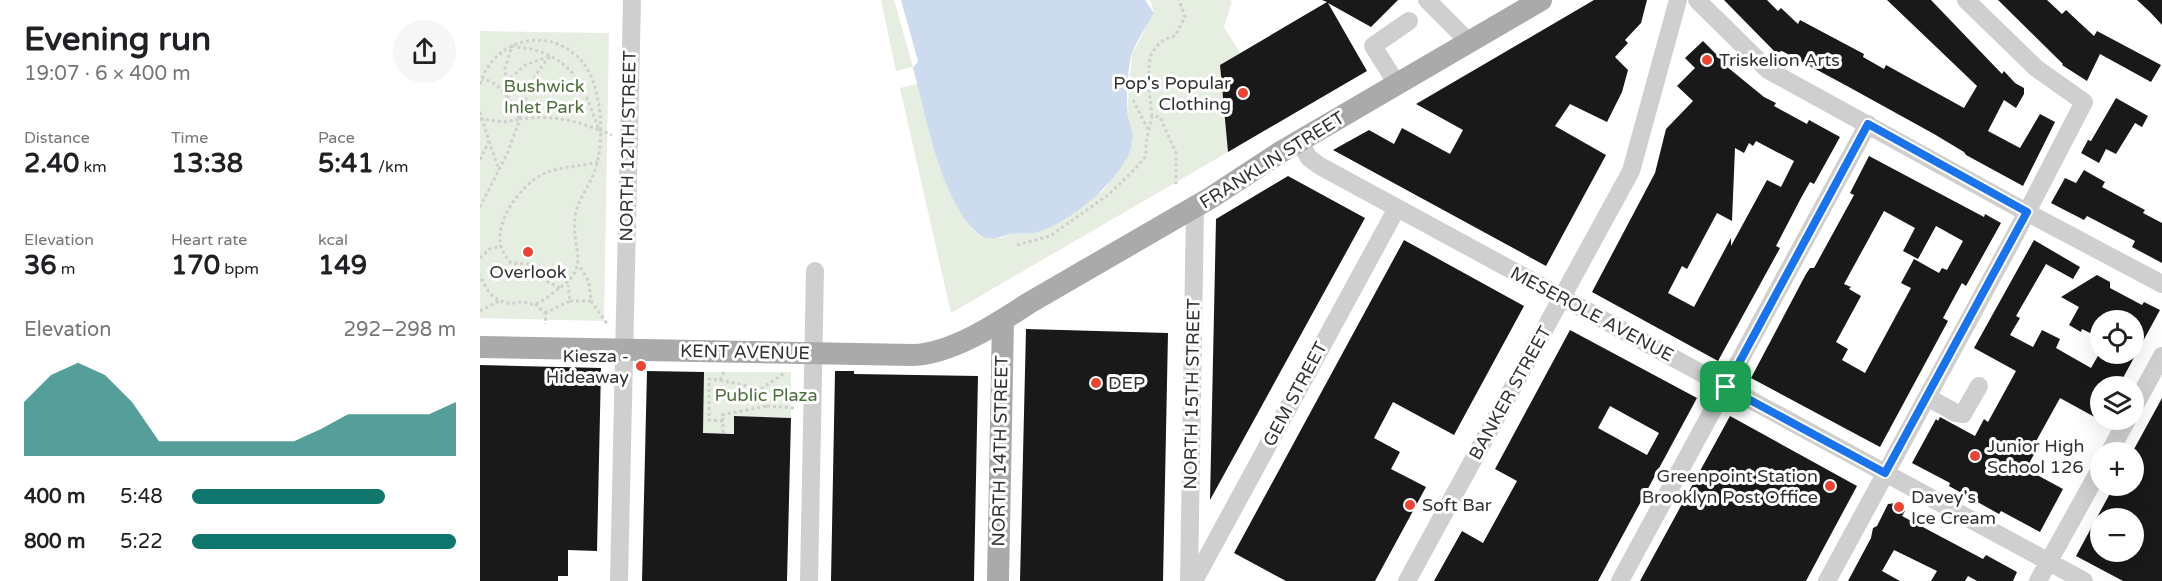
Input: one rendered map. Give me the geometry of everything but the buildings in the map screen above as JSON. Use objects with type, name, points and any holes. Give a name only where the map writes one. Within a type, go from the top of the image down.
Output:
[{"type":"main road","name":"FRANKLIN STREET","points":[[1003,320],[1195,207],[1299,141],[1541,0]]},
{"type":"main road","name":"KENT AVENUE","points":[[480,347],[929,353],[946,348],[1003,320]]},
{"type":"main road","name":"NORTH 14TH STREET","points":[[998,581],[1003,320]]},
{"type":"street","name":"NORTH 12TH STREET","points":[[624,349],[632,0]]},
{"type":"street","points":[[1427,0],[1469,42]]},
{"type":"street","name":"BANKER STREET","points":[[1407,581],[1631,171],[1678,0]]},
{"type":"street","points":[[1697,0],[1768,69],[2162,284]]},
{"type":"street","points":[[1827,581],[2084,102],[2036,69],[1966,0]]},
{"type":"street","points":[[1397,84],[1373,46],[1409,21]]},
{"type":"street","points":[[1620,581],[1868,124]]},
{"type":"street","name":"MESEROLE AVENUE","points":[[1299,141],[1309,158],[1320,166],[2084,581]]},
{"type":"street","name":"NORTH 15TH STREET","points":[[1189,581],[1195,207]]},
{"type":"street","name":"GEM STREET","points":[[1194,581],[1397,208]]},
{"type":"street","points":[[809,581],[815,271]]},
{"type":"street","points":[[619,581],[624,349]]},
{"type":"street","points":[[2144,388],[2162,356]]},
{"type":"street","points":[[1927,396],[1956,413],[1963,414],[1979,386]]},
{"type":"street","points":[[2038,581],[2090,486]]},
{"type":"path","points":[[1017,245],[1050,236],[1108,195],[1146,156],[1152,116],[1149,86],[1151,54],[1165,38],[1174,36],[1185,17],[1179,0]]},
{"type":"path","points":[[480,84],[485,70],[495,56],[512,46],[527,41],[545,41],[566,48],[589,70],[600,109],[597,162],[596,169],[580,199],[575,235],[579,265],[589,282],[591,301],[608,325]]},
{"type":"path","points":[[512,46],[532,49],[550,56],[572,72],[582,86],[599,130]]},
{"type":"path","points":[[508,98],[505,68],[512,46]]},
{"type":"path","points":[[506,82],[525,66],[550,56]]},
{"type":"path","points":[[480,207],[499,171],[520,119],[529,85],[550,56]]},
{"type":"path","points":[[482,79],[493,83],[508,98],[520,119]]},
{"type":"path","points":[[529,85],[537,92],[548,93],[562,93],[582,86]]},
{"type":"path","points":[[1133,100],[1149,130]]},
{"type":"path","points":[[480,112],[499,171]]},
{"type":"path","points":[[481,119],[504,123],[541,116],[569,119],[613,135]]},
{"type":"path","points":[[1152,116],[1160,117],[1176,153],[1176,187]]},
{"type":"path","points":[[480,160],[489,141]]},
{"type":"path","points":[[560,288],[543,279],[535,264],[511,263],[501,246],[504,221],[511,204],[526,186],[541,175],[597,162]]},
{"type":"path","points":[[480,258],[490,249],[501,246]]},
{"type":"path","points":[[570,301],[568,285],[579,265]]},
{"type":"path","points":[[480,275],[486,289],[501,300],[508,303],[535,304],[545,312],[546,324]]},
{"type":"path","points":[[535,304],[568,285]]},
{"type":"path","points":[[480,311],[501,300]]},
{"type":"path","points":[[545,312],[570,301],[591,301]]},
{"type":"path","points":[[720,380],[725,368]]},
{"type":"path","points":[[723,422],[709,420],[709,379],[761,389],[789,370]]},
{"type":"path","points":[[761,389],[767,406]]},
{"type":"path","points":[[723,433],[722,415],[767,406],[795,408]]},
{"type":"green space","points":[[881,0],[894,0],[913,67],[896,71]]},
{"type":"green space","points":[[1150,0],[1230,0],[1232,2],[1224,27],[1240,53],[1220,65],[1228,152],[951,313],[900,88],[917,84],[946,184],[966,220],[979,236],[1001,238],[1012,234],[1034,233],[1104,190],[1133,143],[1127,110],[1132,54],[1154,13]]},
{"type":"green space","name":"Bushwick Inlet Park","points":[[480,31],[609,33],[604,321],[480,318]]},
{"type":"green space","name":"Public Plaza","points":[[704,372],[791,372],[791,418],[735,416],[734,433],[703,433]]},
{"type":"water","points":[[901,0],[1145,0],[1154,13],[1134,48],[1130,64],[1127,108],[1132,144],[1127,157],[1107,185],[1078,211],[1047,229],[1034,233],[993,238],[985,238],[977,233],[964,218],[953,199],[936,156],[913,68],[918,61]]},
{"type":"place","name":"Triskelion Arts","points":[[1707,60]]},
{"type":"place","name":"Pop's Popular Clothing","points":[[1243,93]]},
{"type":"place","name":"Overlook","points":[[528,252]]},
{"type":"place","name":"Kiesza - Hideaway","points":[[641,366]]},
{"type":"place","name":"DEP","points":[[1096,383]]},
{"type":"place","name":"Junior High School 126","points":[[1975,456]]},
{"type":"place","name":"Greenpoint Station Brooklyn Post Office","points":[[1830,486]]},
{"type":"place","name":"Soft Bar","points":[[1410,505]]},
{"type":"place","name":"Davey's Ice Cream","points":[[1899,507]]},
{"type":"route","points":[[1868,124],[2027,212],[1885,473],[1726,387],[1868,124]]}]
